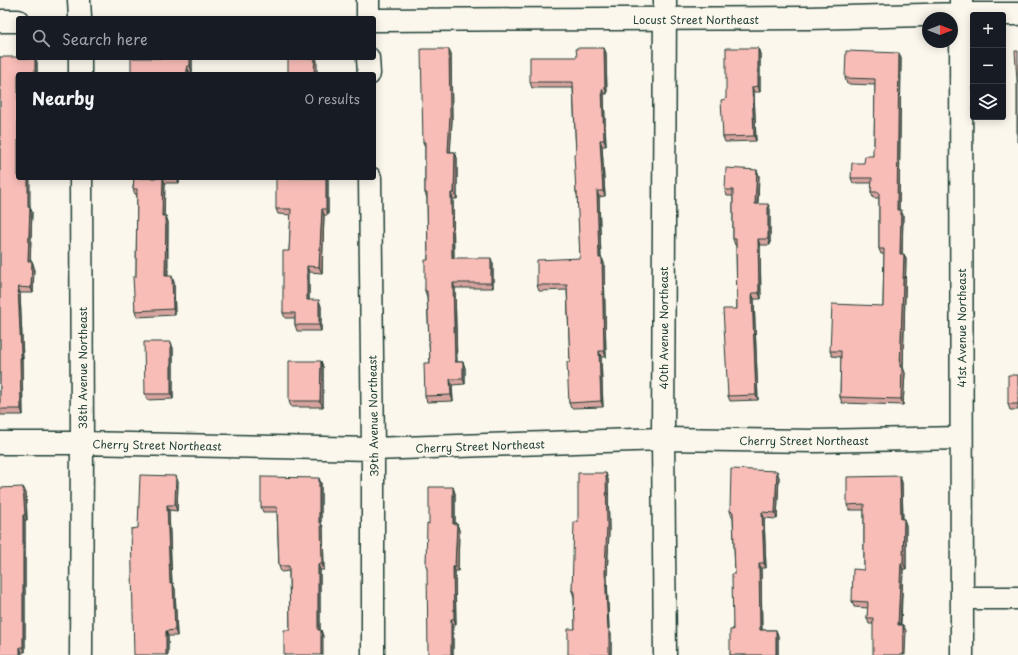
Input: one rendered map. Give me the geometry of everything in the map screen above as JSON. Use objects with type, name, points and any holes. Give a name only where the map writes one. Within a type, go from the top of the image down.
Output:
[{"type":"street","points":[[80,0],[80,16]]},
{"type":"street","points":[[368,0],[368,16]]},
{"type":"street","name":"Locust Street Northeast","points":[[376,20],[665,9],[809,18],[961,7],[1018,14]]},
{"type":"street","name":"41st Avenue Northeast","points":[[961,7],[962,655]]},
{"type":"street","name":"40th Avenue Northeast","points":[[664,655],[663,439],[665,9]]},
{"type":"street","points":[[0,21],[16,21]]},
{"type":"street","points":[[80,60],[80,72]]},
{"type":"street","points":[[368,60],[368,72]]},
{"type":"street","name":"38th Avenue Northeast","points":[[80,180],[82,443],[81,655]]},
{"type":"street","name":"39th Avenue Northeast","points":[[370,180],[374,655]]},
{"type":"street","name":"Cherry Street Northeast","points":[[0,443],[82,443],[373,449],[663,439],[816,440],[961,438]]},
{"type":"street","points":[[962,598],[1018,598]]},
{"type":"building","points":[[576,48],[604,48],[605,88],[602,89],[604,140],[600,140],[603,191],[597,191],[599,258],[602,258],[604,351],[599,351],[601,401],[569,403],[567,362],[570,362],[567,285],[537,285],[537,260],[580,258],[574,154],[576,154],[573,82],[530,82],[530,57],[577,57]]},
{"type":"building","points":[[726,48],[758,48],[758,86],[752,87],[754,136],[723,137],[721,100],[726,99]]},
{"type":"building","points":[[421,49],[449,49],[450,114],[448,152],[455,152],[454,193],[451,193],[452,258],[491,258],[491,283],[453,283],[455,362],[463,362],[463,379],[450,379],[451,395],[425,396],[424,363],[430,363],[427,291],[425,291],[425,260],[428,260],[427,193],[425,193],[425,142],[423,142]]},
{"type":"building","points":[[846,51],[899,53],[897,210],[901,210],[900,254],[904,254],[900,367],[902,367],[901,399],[840,397],[841,351],[830,351],[832,304],[883,306],[884,249],[879,249],[879,192],[871,192],[872,178],[851,178],[852,163],[864,163],[865,156],[873,156],[875,79],[845,78]]},
{"type":"building","points":[[1015,51],[1018,51],[1018,142],[1017,81]]},
{"type":"building","points":[[0,57],[16,57],[16,60],[35,60],[35,72],[16,72],[16,180],[28,180],[28,207],[30,207],[28,261],[32,261],[31,288],[18,287],[21,353],[21,409],[0,409]]},
{"type":"building","points":[[131,60],[190,60],[190,66],[187,66],[187,72],[131,72]]},
{"type":"building","points":[[288,60],[315,60],[314,72],[288,72]]},
{"type":"building","points":[[726,168],[757,170],[755,204],[768,204],[768,239],[758,239],[759,293],[752,293],[756,395],[728,396],[723,309],[737,309],[736,239],[733,239],[733,190],[725,190]]},
{"type":"building","points":[[134,180],[163,180],[162,216],[166,216],[165,276],[172,276],[173,309],[135,311],[133,277],[136,277],[137,189],[133,189]]},
{"type":"building","points":[[276,180],[326,180],[326,209],[322,209],[319,267],[307,266],[307,300],[319,300],[319,325],[295,325],[295,313],[283,313],[283,251],[289,251],[291,209],[276,209]]},
{"type":"building","points":[[144,342],[171,342],[171,394],[145,394]]},
{"type":"building","points":[[289,361],[321,361],[320,401],[289,401]]},
{"type":"building","points":[[1008,375],[1018,375],[1018,404],[1008,404]]},
{"type":"building","points":[[731,469],[777,471],[775,513],[762,512],[764,563],[759,563],[760,630],[776,630],[776,655],[730,655],[730,630],[733,630],[732,574],[735,574],[733,512],[730,511]]},
{"type":"building","points":[[578,473],[606,473],[607,525],[605,571],[609,629],[609,655],[568,655],[568,629],[575,629],[574,591],[572,591],[574,522],[578,522]]},
{"type":"building","points":[[140,475],[176,476],[175,505],[167,505],[170,583],[173,583],[175,630],[166,631],[166,655],[134,655],[131,529],[138,528]]},
{"type":"building","points":[[900,476],[901,519],[904,519],[903,563],[901,563],[898,625],[903,625],[903,655],[873,655],[873,618],[867,618],[868,602],[852,601],[853,569],[864,570],[864,504],[847,505],[847,477]]},
{"type":"building","points":[[261,477],[319,478],[319,522],[321,522],[322,564],[318,564],[318,630],[321,630],[321,655],[284,655],[284,630],[290,630],[289,566],[279,566],[277,507],[261,507]]},
{"type":"building","points":[[23,487],[25,515],[23,515],[23,647],[20,647],[20,655],[0,655],[0,488]]},
{"type":"building","points":[[429,487],[453,487],[453,524],[457,524],[455,566],[453,566],[454,619],[451,619],[451,655],[428,655],[426,565],[427,523],[429,524]]}]
